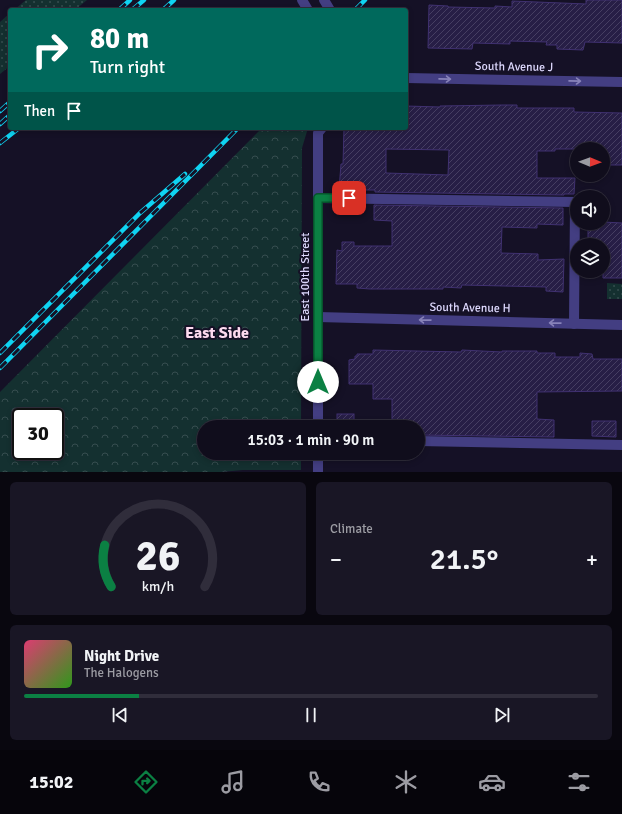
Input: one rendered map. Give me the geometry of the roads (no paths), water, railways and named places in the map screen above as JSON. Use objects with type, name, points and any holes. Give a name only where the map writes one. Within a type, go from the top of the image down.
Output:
[{"type":"street","name":"South Avenue J","points":[[408,78],[622,82]]},
{"type":"street","name":"East 100th Street","points":[[318,420],[318,133],[320,130]]},
{"type":"street","points":[[318,198],[575,202],[574,324]]},
{"type":"street","name":"South Avenue H","points":[[318,317],[622,325]]},
{"type":"street","points":[[425,440],[622,445]]},
{"type":"street","points":[[318,460],[318,472]]},
{"type":"railway","points":[[121,8],[130,0]]},
{"type":"railway","points":[[134,8],[144,0]]},
{"type":"railway","points":[[165,8],[174,0]]},
{"type":"railway","points":[[357,8],[365,0]]},
{"type":"railway","points":[[0,111],[8,104]]},
{"type":"railway","points":[[0,124],[8,117]]},
{"type":"railway","points":[[0,143],[16,130]]},
{"type":"railway","points":[[0,368],[236,130]]},
{"type":"railway","points":[[0,353],[140,213],[185,174]]},
{"type":"district","name":"East Side","points":[[217,333]]}]
